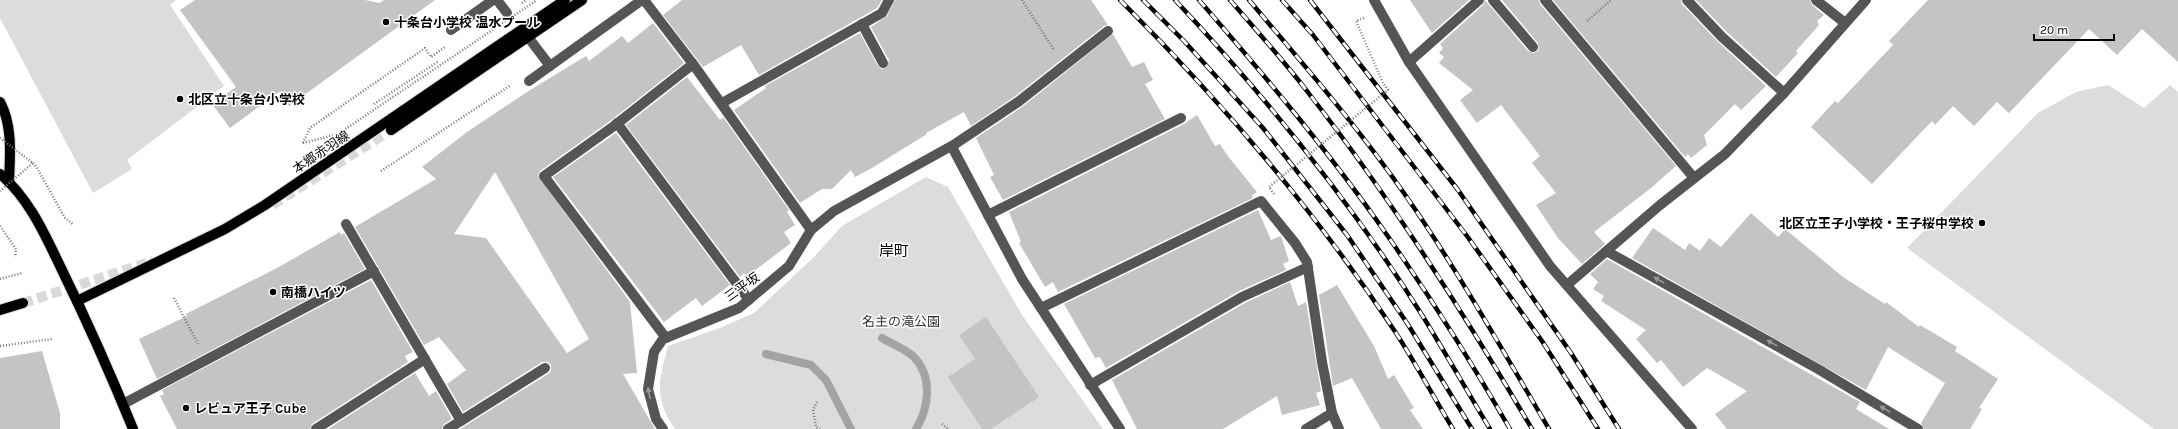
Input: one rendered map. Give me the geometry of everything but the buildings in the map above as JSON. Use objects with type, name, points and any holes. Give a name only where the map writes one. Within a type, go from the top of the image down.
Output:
[{"type":"main road","name":"本郷赤羽線","points":[[387,127],[566,0]]},
{"type":"main road","name":"本郷赤羽線","points":[[78,300],[225,229],[528,37],[582,0]]},
{"type":"main road","points":[[0,102],[4,109],[10,137],[9,182]]},
{"type":"main road","points":[[0,174],[9,182],[45,235],[78,300],[133,429]]},
{"type":"main road","points":[[0,310],[23,303]]},
{"type":"street","points":[[450,30],[494,0]]},
{"type":"street","points":[[497,0],[508,13]]},
{"type":"street","points":[[530,81],[643,0],[694,64],[811,230]]},
{"type":"street","points":[[722,103],[882,13],[889,0]]},
{"type":"street","points":[[1374,0],[1409,62],[1550,266],[1692,429]]},
{"type":"street","points":[[1409,62],[1479,0]]},
{"type":"street","points":[[1493,0],[1533,47]]},
{"type":"street","points":[[1545,0],[1694,178]]},
{"type":"street","points":[[1688,0],[1722,37],[1784,93]]},
{"type":"street","points":[[1816,0],[1845,23]]},
{"type":"street","points":[[1567,285],[1694,178],[1725,154],[1784,93],[1866,0]]},
{"type":"street","points":[[862,24],[883,63]]},
{"type":"street","name":"三平坂","points":[[666,338],[738,308],[789,266],[811,230],[834,211],[952,147],[1018,102],[1108,31]]},
{"type":"street","points":[[528,37],[550,66]]},
{"type":"street","points":[[663,429],[656,419],[648,389],[654,352],[663,339],[666,338],[544,176],[617,123],[694,64]]},
{"type":"street","points":[[988,215],[1181,118]]},
{"type":"street","points":[[617,123],[749,300]]},
{"type":"street","points":[[952,147],[1022,279],[1120,429]]},
{"type":"street","points":[[1041,308],[1262,201],[1308,265],[1322,362],[1332,413],[1339,429]]},
{"type":"street","points":[[346,224],[461,421]]},
{"type":"street","points":[[1608,252],[1818,369],[1918,429]]},
{"type":"street","points":[[1090,385],[1242,297],[1308,265]]},
{"type":"street","points":[[123,404],[374,271]]},
{"type":"street","points":[[316,429],[425,359]]},
{"type":"street","points":[[448,429],[545,368]]},
{"type":"street","points":[[1306,429],[1332,413]]},
{"type":"path","points":[[374,104],[526,0]]},
{"type":"path","points":[[447,46],[431,57],[425,48],[310,128],[303,143],[338,134],[537,0]]},
{"type":"path","points":[[1022,0],[1064,66]]},
{"type":"path","points":[[1573,33],[1611,0]]},
{"type":"path","points":[[1274,194],[1269,187],[1388,90],[1383,83],[1356,21],[1361,19]]},
{"type":"path","points":[[381,171],[512,84]]},
{"type":"path","points":[[0,138],[33,163],[64,218],[74,225]]},
{"type":"path","points":[[0,192],[33,163]]},
{"type":"path","points":[[0,226],[16,249],[15,257]]},
{"type":"path","points":[[0,280],[22,273]]},
{"type":"path","points":[[174,298],[206,359]]},
{"type":"path","points":[[0,346],[52,339]]},
{"type":"path","points":[[817,402],[813,410],[816,427],[820,429]]},
{"type":"path","points":[[942,424],[948,429]]},
{"type":"green space","points":[[0,0],[176,0],[170,5],[224,86],[127,160],[132,169],[93,193],[0,18]]},
{"type":"green space","points":[[2108,85],[2144,108],[2170,85],[2178,92],[2178,429],[2154,429],[1907,248],[2038,113],[2076,92]]},
{"type":"green space","name":"名主の滝公園","points":[[926,177],[948,187],[1022,315],[1103,429],[675,429],[663,407],[660,389],[660,379],[668,346],[720,328],[754,313],[814,257],[842,226]]},
{"type":"waterway","points":[[882,338],[911,354],[920,365],[924,374],[927,393],[926,402],[924,412],[916,429]]},
{"type":"waterway","points":[[766,354],[811,365],[826,380],[851,429]]},
{"type":"tunnel","points":[[272,205],[391,130]]},
{"type":"tunnel","points":[[23,303],[153,261]]},
{"type":"railway","points":[[1120,0],[1158,38],[1230,117],[1332,242],[1394,330],[1453,429]]},
{"type":"railway","points":[[1143,0],[1184,41],[1263,128],[1347,235],[1407,323],[1472,429]]},
{"type":"railway","points":[[1175,0],[1242,74],[1337,191],[1395,273],[1422,315],[1490,429]]},
{"type":"railway","points":[[1199,0],[1296,115],[1365,204],[1466,355],[1510,429]]},
{"type":"railway","points":[[1230,0],[1300,83],[1370,175],[1453,300],[1532,429]]},
{"type":"railway","points":[[1249,0],[1350,121],[1406,196],[1462,282],[1549,429]]},
{"type":"railway","points":[[1282,0],[1313,35],[1467,236],[1542,341],[1598,429]]},
{"type":"railway","points":[[1310,0],[1458,190],[1571,353],[1619,429]]},
{"type":"place","name":"十条台小学校 温水プール","points":[[386,22]]},
{"type":"place","name":"北区立十条台小学校","points":[[180,99]]},
{"type":"place","name":"北区立王子小学校・王子桜中学校","points":[[1982,223]]},
{"type":"place","name":"南橋ハイツ","points":[[273,292]]},
{"type":"place","name":"レビュア王子 Cube","points":[[186,408]]},
{"type":"district","name":"岸町","points":[[894,251]]}]
